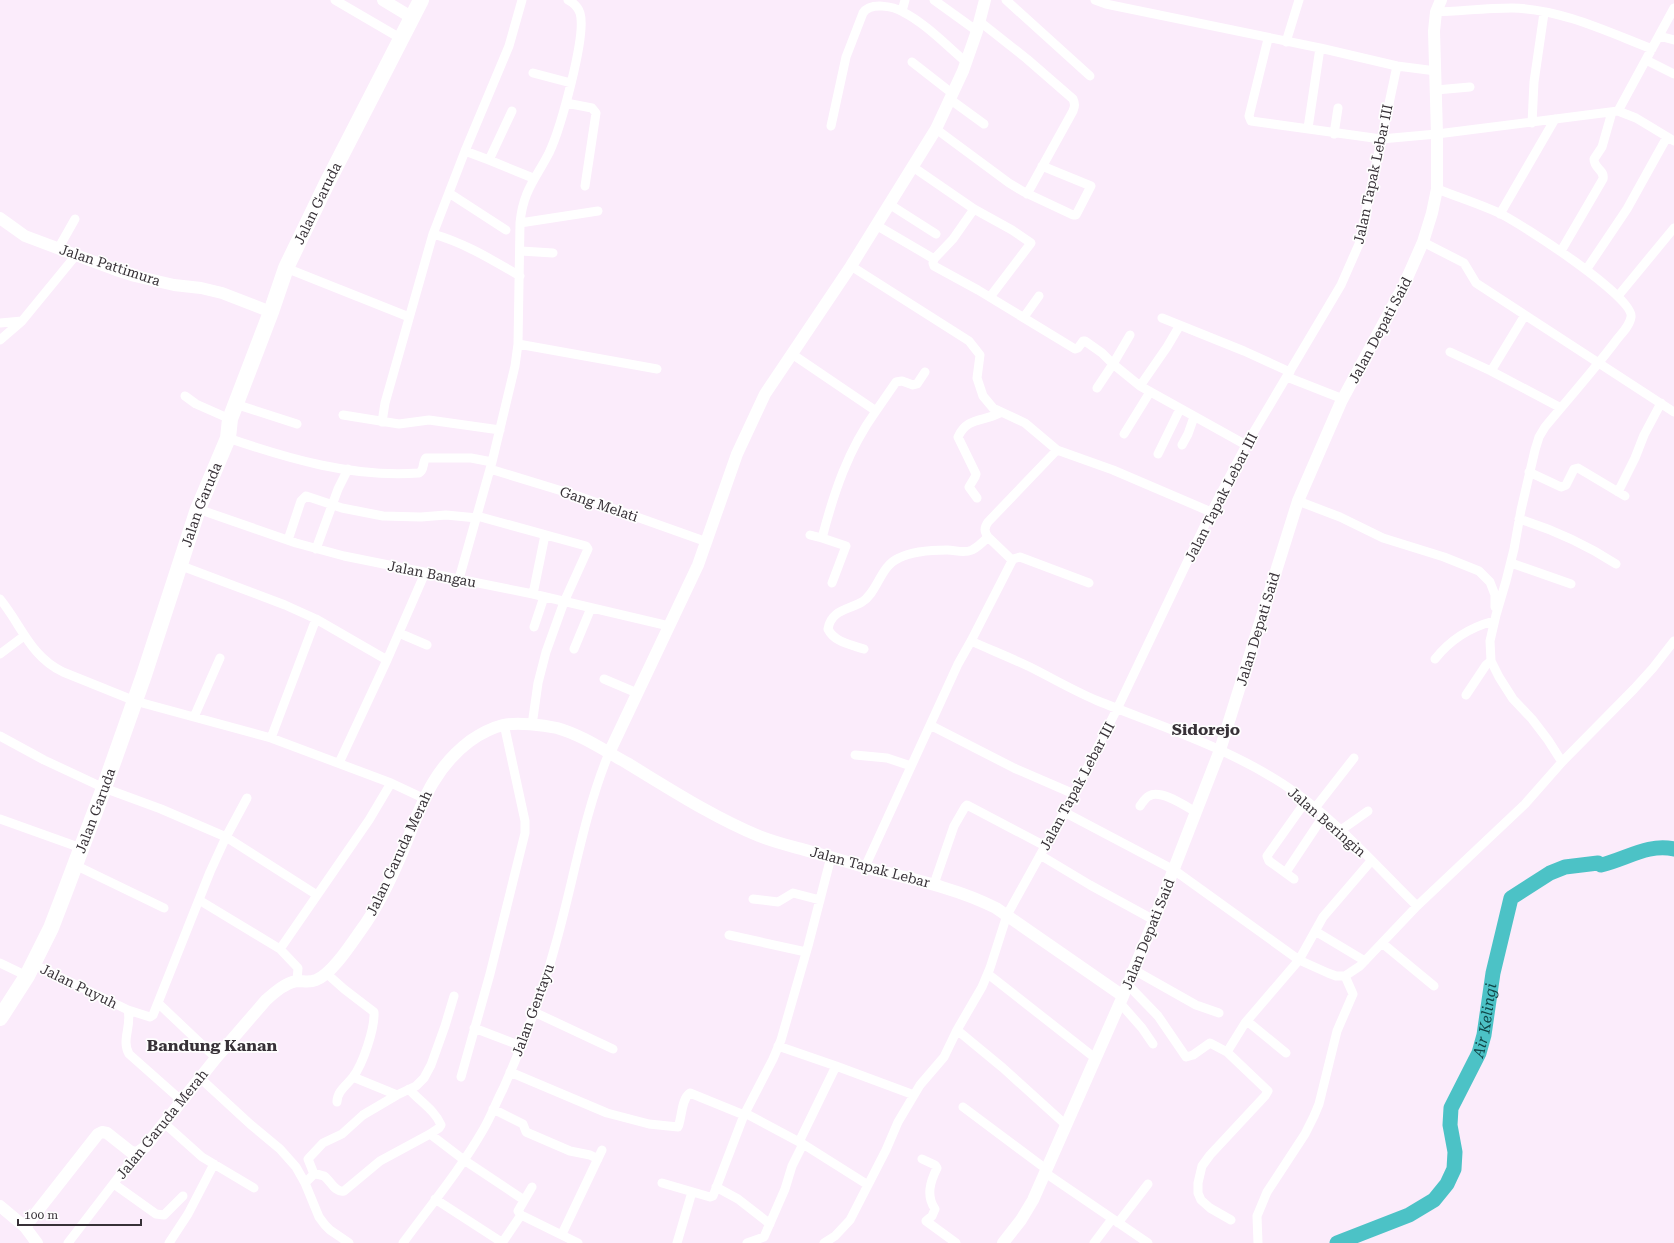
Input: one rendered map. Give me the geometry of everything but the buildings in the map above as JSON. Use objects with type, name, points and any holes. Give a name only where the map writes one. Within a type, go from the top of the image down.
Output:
[{"type":"highway","name":"Jalan Garuda","points":[[0,1018],[30,970],[50,928],[82,848],[135,701],[198,509],[228,438],[233,412],[286,268],[400,38],[421,0]]},
{"type":"street","points":[[335,0],[400,38]]},
{"type":"street","points":[[383,0],[411,17]]},
{"type":"street","points":[[382,422],[385,403],[434,234],[465,152],[509,46],[522,0]]},
{"type":"street","points":[[459,579],[491,465],[515,366],[518,344],[520,223],[523,204],[533,178],[549,153],[566,103],[579,45],[581,23],[579,10],[576,5],[568,0]]},
{"type":"street","points":[[902,11],[905,0]]},
{"type":"street","points":[[934,0],[978,26],[1027,59],[1073,99],[1075,106],[1073,111],[1027,194]]},
{"type":"street","points":[[609,753],[698,565],[737,454],[765,394],[851,266],[936,129],[952,97],[966,62],[985,0]]},
{"type":"street","points":[[1006,0],[1090,76]]},
{"type":"street","points":[[1095,0],[1106,4],[1268,39],[1320,48],[1397,66],[1436,71]]},
{"type":"street","points":[[1286,42],[1299,0]]},
{"type":"street","name":"Jalan Depati Said","points":[[1003,1243],[1021,1220],[1033,1200],[1124,994],[1220,750],[1298,501],[1343,399],[1398,298],[1423,242],[1432,213],[1437,189],[1436,71],[1434,37],[1436,12],[1441,0]]},
{"type":"street","points":[[831,126],[846,56],[865,10],[868,8],[877,6],[902,11],[923,26],[966,62]]},
{"type":"street","points":[[1436,12],[1513,8],[1544,13],[1585,23],[1652,49]]},
{"type":"street","points":[[1561,251],[1603,180],[1602,171],[1595,165],[1594,159],[1602,147],[1615,111],[1660,36],[1674,8]]},
{"type":"street","points":[[1532,123],[1534,82],[1544,13]]},
{"type":"street","points":[[1660,36],[1674,40]]},
{"type":"street","points":[[1268,39],[1249,119],[1251,121],[1308,128],[1334,134],[1381,139],[1532,123],[1615,111],[1636,118],[1671,139],[1586,270]]},
{"type":"street","points":[[1308,128],[1320,48]]},
{"type":"street","points":[[1646,60],[1674,74]]},
{"type":"street","points":[[912,62],[984,124]]},
{"type":"street","name":"Jalan Tapak Lebar III","points":[[824,1243],[835,1236],[850,1220],[886,1150],[898,1122],[914,1095],[944,1057],[957,1030],[982,987],[988,974],[1007,915],[1074,794],[1118,708],[1211,512],[1246,445],[1342,285],[1359,244],[1397,66]]},
{"type":"street","points":[[533,73],[571,83]]},
{"type":"street","points":[[1436,90],[1470,87]]},
{"type":"street","points":[[566,103],[592,108],[596,113],[585,186]]},
{"type":"street","points":[[1334,134],[1338,108]]},
{"type":"street","points":[[489,160],[512,111]]},
{"type":"street","points":[[1500,214],[1555,119]]},
{"type":"street","points":[[936,129],[1009,183],[1027,194],[1073,216],[1076,215],[1091,186],[1042,166]]},
{"type":"street","points":[[465,152],[533,178]]},
{"type":"street","points":[[913,166],[974,209],[1031,243],[990,297]]},
{"type":"street","points":[[1437,189],[1500,214],[1561,251],[1618,296],[1630,309],[1631,317],[1629,322],[1598,364],[1560,408],[1539,437],[1529,472],[1511,563],[1490,641],[1491,661],[1499,677],[1513,699],[1532,719],[1562,762]]},
{"type":"street","points":[[449,193],[506,230]]},
{"type":"street","points":[[889,204],[936,234]]},
{"type":"street","points":[[974,209],[954,239],[934,259],[932,264],[936,268],[990,297],[1075,348],[1078,348],[1083,341],[1086,341],[1140,386],[1246,445]]},
{"type":"street","points":[[520,223],[598,211]]},
{"type":"street","name":"Jalan Pattimura","points":[[0,218],[25,236],[135,276],[222,293],[271,312]]},
{"type":"street","points":[[58,248],[75,219]]},
{"type":"street","points":[[876,225],[934,259]]},
{"type":"street","points":[[1618,296],[1674,228]]},
{"type":"street","points":[[434,234],[467,246],[520,276]]},
{"type":"street","points":[[1423,242],[1464,263],[1476,283],[1598,364],[1674,412]]},
{"type":"street","points":[[520,251],[553,254]]},
{"type":"street","points":[[0,340],[22,321],[77,254]]},
{"type":"street","points":[[851,266],[969,341],[980,355],[976,374],[980,388],[987,401],[1000,413],[1024,423],[1057,450],[1113,470],[1211,512]]},
{"type":"street","points":[[286,268],[410,317]]},
{"type":"street","points":[[1024,317],[1039,296]]},
{"type":"street","points":[[1491,371],[1525,315]]},
{"type":"street","points":[[1162,318],[1244,351],[1343,399]]},
{"type":"street","points":[[0,323],[22,321]]},
{"type":"street","points":[[1140,386],[1180,326]]},
{"type":"street","points":[[1097,388],[1130,335]]},
{"type":"street","points":[[518,344],[658,369]]},
{"type":"street","points":[[1450,352],[1491,371],[1560,408]]},
{"type":"street","points":[[792,354],[876,410]]},
{"type":"street","points":[[822,538],[834,492],[844,466],[876,410],[896,382],[902,381],[913,385],[917,384],[925,372]]},
{"type":"street","points":[[1124,434],[1150,392]]},
{"type":"street","points":[[185,396],[196,404],[297,424]]},
{"type":"street","points":[[1529,472],[1561,487],[1566,485],[1573,471],[1578,468],[1622,494],[1644,435],[1661,404]]},
{"type":"street","points":[[1158,454],[1180,409]]},
{"type":"street","points":[[977,498],[969,487],[976,474],[958,437],[969,422],[1000,413]]},
{"type":"street","points":[[343,415],[382,422],[405,424],[430,420],[500,430]]},
{"type":"street","points":[[1182,445],[1194,417]]},
{"type":"street","points":[[228,438],[286,457],[348,469],[338,489],[316,548]]},
{"type":"street","points":[[1012,560],[988,537],[985,532],[985,527],[988,522],[1057,450]]},
{"type":"street","name":"Gang Melati","points":[[348,469],[379,474],[413,474],[421,472],[424,459],[426,458],[471,458],[707,542]]},
{"type":"street","points":[[288,540],[302,498],[306,496],[333,505],[383,516],[446,515],[477,517],[586,546],[588,548],[564,602],[546,652],[538,683],[532,724]]},
{"type":"street","points":[[1298,501],[1340,517],[1383,538],[1444,557],[1479,571],[1490,582],[1495,595],[1495,618]]},
{"type":"street","name":"Jalan Bangau","points":[[198,509],[288,540],[344,556],[533,594],[669,626]]},
{"type":"street","points":[[1519,519],[1549,528],[1592,548],[1616,564]]},
{"type":"street","points":[[533,594],[545,535]]},
{"type":"street","points":[[810,535],[846,546],[832,583]]},
{"type":"street","points":[[864,649],[837,640],[832,636],[828,629],[835,615],[846,608],[862,602],[869,596],[892,561],[900,557],[934,550],[971,551],[988,537]]},
{"type":"street","points":[[865,867],[958,664],[1012,560],[1020,557],[1089,583]]},
{"type":"street","points":[[1511,563],[1571,584]]},
{"type":"street","points":[[179,565],[284,604],[316,619],[388,660]]},
{"type":"street","points":[[339,763],[388,660],[425,573]]},
{"type":"street","points":[[534,627],[544,597]]},
{"type":"street","points":[[0,599],[24,636],[40,656],[53,667],[135,701],[271,738],[391,783],[424,798]]},
{"type":"street","points":[[574,649],[590,608]]},
{"type":"street","points":[[1435,659],[1451,642],[1479,625],[1495,618]]},
{"type":"street","points":[[271,738],[316,619]]},
{"type":"street","points":[[399,633],[427,645]]},
{"type":"street","points":[[0,654],[24,636]]},
{"type":"street","name":"Jalan Beringin","points":[[971,641],[1028,666],[1097,700],[1220,750],[1256,767],[1283,784],[1324,815],[1417,906]]},
{"type":"street","points":[[1064,812],[1174,870],[1299,960],[1328,974],[1345,976],[1365,961],[1417,906],[1525,804],[1562,762],[1654,668],[1674,641]]},
{"type":"street","points":[[194,717],[220,658]]},
{"type":"street","points":[[1466,694],[1486,665],[1491,661]]},
{"type":"street","points":[[604,679],[637,694]]},
{"type":"street","points":[[461,1077],[490,974],[525,833],[525,821],[504,724]]},
{"type":"street","name":"Jalan Garuda Merah","points":[[68,1243],[137,1153],[145,1147],[216,1058],[266,1000],[282,987],[297,981],[313,981],[323,977],[339,960],[369,919],[402,854],[431,784],[456,754],[488,730],[504,724],[532,724],[556,728],[569,732],[609,753]]},
{"type":"street","points":[[930,725],[1008,765],[1074,794]]},
{"type":"street","points":[[0,736],[44,760],[104,788],[161,809],[226,836],[317,895]]},
{"type":"street","name":"Jalan Tapak Lebar","points":[[609,753],[709,811],[763,838],[865,867],[934,884],[988,903],[1124,994]]},
{"type":"street","name":"Jalan Gentayu","points":[[403,1243],[464,1160],[484,1129],[521,1046],[534,1012],[554,950],[589,806],[609,753]]},
{"type":"street","points":[[855,755],[887,758],[911,766]]},
{"type":"street","points":[[1315,808],[1354,758]]},
{"type":"street","points":[[280,949],[369,820],[391,783]]},
{"type":"street","points":[[1140,806],[1147,797],[1151,795],[1163,794],[1196,812]]},
{"type":"street","points":[[128,1010],[150,1017],[153,1015],[226,836],[247,798]]},
{"type":"street","points":[[1294,880],[1269,860],[1268,856],[1306,801]]},
{"type":"street","points":[[934,884],[954,826],[965,807],[968,806],[1045,846]]},
{"type":"street","points":[[1341,830],[1368,811]]},
{"type":"street","points":[[1288,869],[1324,815]]},
{"type":"street","points":[[0,819],[82,848]]},
{"type":"street","points":[[1040,855],[1090,885],[1154,920]]},
{"type":"street","points":[[662,1182],[711,1197],[744,1114],[778,1046],[790,1010],[831,857]]},
{"type":"street","points":[[1227,1052],[1247,1021],[1299,960],[1323,917],[1371,861]]},
{"type":"street","points":[[75,865],[164,908]]},
{"type":"street","points":[[753,899],[778,902],[793,893],[820,900]]},
{"type":"street","points":[[199,900],[280,949],[298,968],[297,981]]},
{"type":"street","points":[[1314,931],[1365,961]]},
{"type":"street","points":[[730,935],[806,952]]},
{"type":"street","points":[[1382,943],[1434,986]]},
{"type":"street","name":"Jalan Puyuh","points":[[0,963],[30,970],[128,1010],[130,1023],[125,1045],[129,1054],[182,1101]]},
{"type":"street","points":[[1134,970],[1196,1005],[1219,1013]]},
{"type":"street","points":[[326,973],[374,1012],[368,1043],[362,1061],[353,1077],[341,1091],[337,1102]]},
{"type":"street","points":[[988,974],[1095,1058]]},
{"type":"street","points":[[1258,1243],[1257,1216],[1268,1192],[1305,1134],[1319,1104],[1337,1031],[1353,994],[1345,976]]},
{"type":"street","points":[[1124,994],[1142,1028],[1153,1044]]},
{"type":"street","points":[[1124,994],[1158,1016],[1186,1057],[1193,1055],[1210,1043],[1227,1052],[1268,1091],[1210,1155],[1202,1166],[1198,1184],[1198,1193],[1201,1200],[1210,1208],[1231,1220]]},
{"type":"street","points":[[314,1174],[308,1159],[323,1143],[342,1134],[360,1118],[421,1082],[427,1074],[446,1026],[454,996]]},
{"type":"street","points":[[158,1003],[216,1058]]},
{"type":"street","points":[[534,1012],[613,1049]]},
{"type":"street","points":[[1247,1021],[1286,1053]]},
{"type":"street","points":[[474,1028],[521,1046]]},
{"type":"street","points":[[957,1030],[1003,1068],[1066,1125]]},
{"type":"street","points":[[778,1046],[914,1095]]},
{"type":"street","points":[[747,1243],[766,1240],[770,1224],[785,1189],[801,1143],[836,1066]]},
{"type":"street","points":[[510,1072],[607,1113],[649,1124],[674,1128],[678,1127],[687,1094],[695,1094],[744,1114],[801,1143],[868,1185]]},
{"type":"street","points":[[353,1077],[397,1095]]},
{"type":"street","points":[[200,1078],[250,1124],[280,1149],[296,1167],[324,1225],[349,1243]]},
{"type":"street","points":[[314,1174],[324,1177],[337,1190],[341,1192],[344,1191],[380,1161],[439,1128],[441,1125],[440,1121],[431,1110],[417,1099],[409,1089]]},
{"type":"street","points":[[963,1107],[1045,1171],[1148,1243]]},
{"type":"street","points":[[493,1109],[523,1124],[526,1132],[570,1151],[590,1155],[598,1159]]},
{"type":"street","points":[[164,1124],[202,1157],[254,1188]]},
{"type":"street","points":[[25,1227],[98,1134],[102,1132],[106,1133],[131,1152],[137,1153]]},
{"type":"street","points":[[430,1134],[464,1160],[524,1200]]},
{"type":"street","points":[[562,1234],[602,1150]]},
{"type":"street","points":[[922,1159],[935,1165],[936,1168],[930,1180],[931,1203],[935,1209],[932,1216],[926,1219],[927,1222],[956,1243]]},
{"type":"street","points":[[169,1243],[188,1214],[214,1164]]},
{"type":"street","points":[[305,1183],[314,1174]]},
{"type":"street","points":[[114,1184],[156,1214],[160,1215],[164,1215],[183,1196]]},
{"type":"street","points":[[1094,1243],[1148,1184]]},
{"type":"street","points":[[532,1187],[518,1211],[521,1215],[578,1243]]},
{"type":"street","points":[[716,1187],[738,1199],[770,1224]]},
{"type":"street","points":[[677,1243],[692,1192]]},
{"type":"street","points":[[435,1200],[502,1243],[521,1215]]},
{"type":"street","points":[[1,1208],[25,1227],[37,1243]]},
{"type":"waterway","name":"Air Kelingi","points":[[1337,1243],[1409,1215],[1434,1200],[1447,1184],[1454,1169],[1455,1152],[1450,1125],[1451,1108],[1479,1053],[1484,1035],[1493,973],[1511,898],[1550,873],[1565,867],[1598,863],[1601,865],[1638,852],[1656,848],[1674,849]]},
{"type":"district","name":"Sidorejo","points":[[1206,729]]},
{"type":"district","name":"Bandung Kanan","points":[[212,1045]]}]
